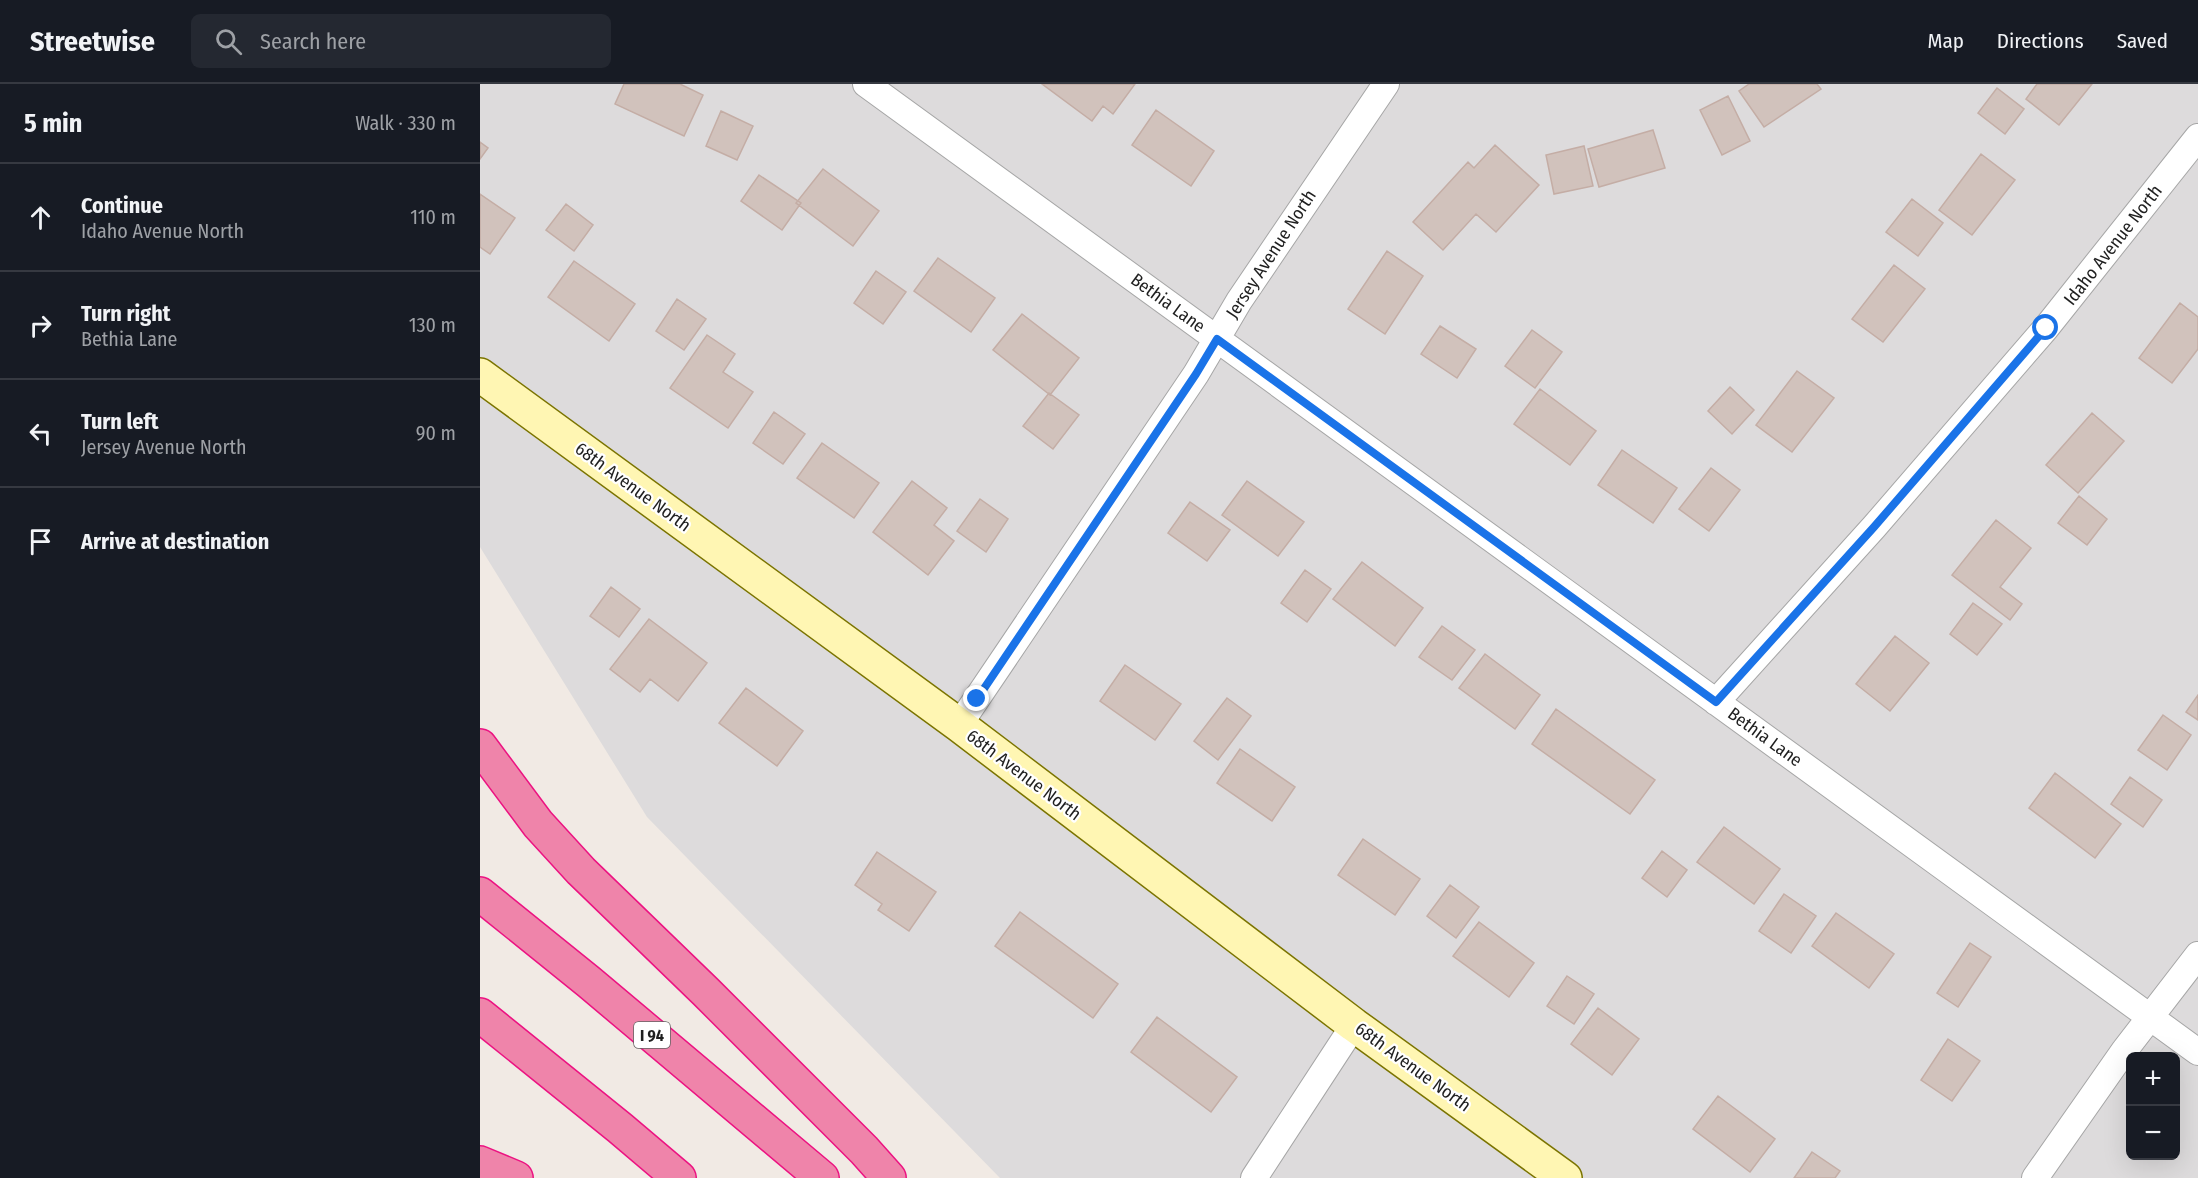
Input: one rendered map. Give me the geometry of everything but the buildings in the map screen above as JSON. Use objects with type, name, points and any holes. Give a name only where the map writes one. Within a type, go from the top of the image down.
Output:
[{"type":"highway","points":[[480,746],[538,824],[581,871],[706,992],[864,1150],[889,1178]]},
{"type":"highway","name":"I 94","points":[[480,894],[589,982],[822,1178]]},
{"type":"highway","points":[[480,1015],[679,1178]]},
{"type":"highway","points":[[480,1163],[516,1178]]},
{"type":"street","name":"Bethia Lane","points":[[866,84],[2198,1052]]},
{"type":"street","name":"Jersey Avenue North","points":[[959,725],[1196,374],[1245,291],[1386,84]]},
{"type":"street","name":"Idaho Avenue North","points":[[1716,702],[1874,527],[2038,338],[2198,137]]},
{"type":"street","name":"68th Avenue North","points":[[480,375],[959,725],[1354,1024],[1565,1178]]},
{"type":"street","points":[[2035,1178],[2198,955]]},
{"type":"street","points":[[1254,1178],[1354,1024]]},
{"type":"shaded area","points":[[480,84],[2198,84],[2198,1178],[1000,1178],[647,817],[480,547]]},
{"type":"route","points":[[977,699],[1196,374],[1217,339],[1716,702],[1874,527],[2046,328]]}]
